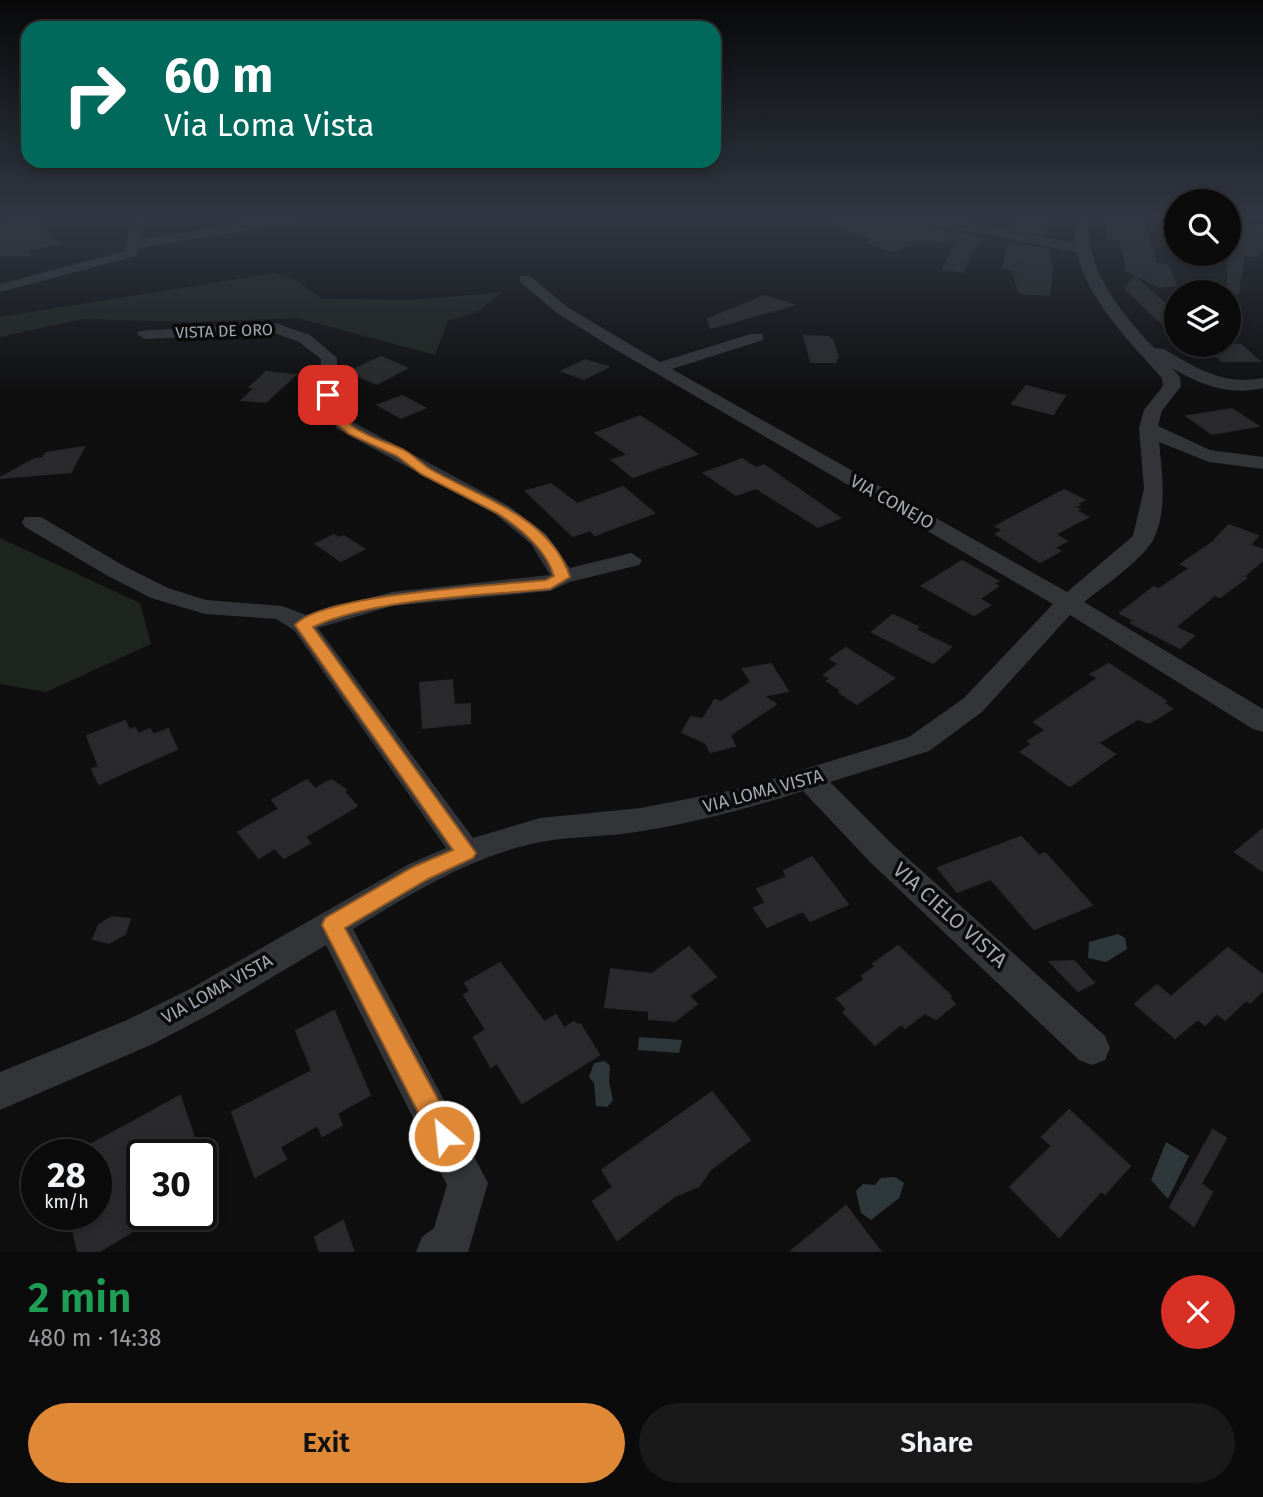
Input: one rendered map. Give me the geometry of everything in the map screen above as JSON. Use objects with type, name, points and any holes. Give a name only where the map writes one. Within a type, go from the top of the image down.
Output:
[{"type":"street","points":[[0,288],[45,276]]},
{"type":"street","points":[[1094,276],[1121,320],[1171,377],[1172,386],[1153,411],[1148,428],[1198,455],[1227,462],[1263,463]]},
{"type":"street","name":"VIA CONEJO","points":[[525,279],[562,310],[657,368],[1068,603],[1263,722]]},
{"type":"street","name":"VISTA DE ORO","points":[[145,334],[275,328],[290,330],[329,358],[328,395],[344,425],[525,525],[558,562],[562,577]]},
{"type":"street","points":[[657,368],[757,337]]},
{"type":"street","points":[[1141,344],[1218,384],[1249,388],[1263,383]]},
{"type":"street","name":"VIA LOMA VISTA","points":[[0,1091],[140,1032],[421,873],[466,853],[540,830],[641,820],[743,799],[919,744],[973,705],[1068,603],[1143,538],[1154,489],[1148,428]]},
{"type":"street","points":[[33,522],[132,579],[177,600],[209,608],[277,612],[303,625],[466,853]]},
{"type":"street","points":[[303,625],[328,614],[364,605],[550,584],[562,577],[631,560]]},
{"type":"street","name":"VIA CIELO VISTA","points":[[810,780],[881,853],[1092,1048]]},
{"type":"street","points":[[332,925],[468,1183],[451,1241],[437,1252]]},
{"type":"shaded area","points":[[254,276],[284,276],[299,282],[322,299],[413,300],[502,292],[479,311],[448,321],[435,355],[297,318],[184,322],[82,319],[0,337],[0,317]]},
{"type":"shaded area","points":[[0,538],[140,603],[151,644],[46,692],[0,684]]},
{"type":"shaded area","points":[[1118,934],[1125,938],[1127,949],[1106,962],[1088,958],[1089,942]]},
{"type":"shaded area","points":[[639,1037],[682,1040],[679,1053],[638,1050]]},
{"type":"shaded area","points":[[605,1061],[610,1066],[609,1082],[613,1100],[607,1107],[596,1106],[594,1083],[589,1077],[594,1063]]},
{"type":"shaded area","points":[[1166,1142],[1189,1156],[1168,1199],[1151,1180]]},
{"type":"shaded area","points":[[895,1177],[904,1183],[899,1198],[871,1220],[861,1213],[856,1191],[863,1184],[875,1185],[881,1178]]},
{"type":"building","points":[[1015,276],[1052,276],[1049,295],[1019,293]]},
{"type":"building","points":[[1138,276],[1172,276],[1174,280],[1164,280],[1164,286],[1159,287]]},
{"type":"building","points":[[1228,276],[1241,276],[1240,280],[1228,280]]},
{"type":"building","points":[[1135,277],[1164,303],[1164,323],[1158,320],[1125,288]]},
{"type":"building","points":[[765,296],[793,305],[711,328],[708,319]]},
{"type":"building","points":[[804,336],[828,337],[833,341],[838,358],[835,358],[836,362],[811,362]]},
{"type":"building","points":[[1241,345],[1259,361],[1222,361],[1218,357],[1241,357]]},
{"type":"building","points":[[381,357],[407,368],[377,384],[348,372]]},
{"type":"building","points":[[585,360],[608,367],[584,379],[562,371]]},
{"type":"building","points":[[266,372],[295,375],[266,402],[242,400],[255,388],[250,387]]},
{"type":"building","points":[[1026,386],[1065,396],[1053,414],[1012,404]]},
{"type":"building","points":[[402,396],[425,408],[401,418],[378,405]]},
{"type":"building","points":[[1232,409],[1258,426],[1212,434],[1187,416]]},
{"type":"building","points":[[640,416],[697,454],[633,477],[612,460],[628,455],[596,433]]},
{"type":"building","points":[[84,447],[71,472],[0,478],[35,459],[43,458],[46,453]]},
{"type":"building","points":[[742,459],[756,468],[764,465],[840,518],[818,527],[756,488],[736,495],[704,473]]},
{"type":"building","points":[[551,484],[577,504],[623,487],[654,513],[595,535],[590,530],[573,536],[526,491]]},
{"type":"building","points":[[1064,490],[1084,500],[1075,507],[1079,509],[1076,511],[1088,517],[1055,534],[1067,541],[1054,548],[1060,551],[1040,562],[996,534],[1003,530],[996,526]]},
{"type":"building","points":[[1229,525],[1258,536],[1250,545],[1263,550],[1263,560],[1243,577],[1246,578],[1220,597],[1215,595],[1175,627],[1194,636],[1180,648],[1131,623],[1135,621],[1120,613],[1154,587],[1159,589],[1190,568],[1181,564],[1213,542]]},
{"type":"building","points":[[334,535],[339,538],[344,536],[364,549],[341,561],[316,544]]},
{"type":"building","points":[[962,561],[998,581],[993,584],[998,586],[979,599],[990,605],[974,615],[922,586]]},
{"type":"building","points":[[893,615],[951,647],[933,663],[872,632]]},
{"type":"building","points":[[846,648],[894,678],[857,704],[839,692],[841,690],[827,681],[831,679],[824,675],[839,664],[830,659]]},
{"type":"building","points":[[771,664],[788,691],[763,696],[776,704],[730,735],[735,746],[710,752],[706,743],[682,732],[691,717],[703,719],[715,700],[721,702],[751,682],[743,669]]},
{"type":"building","points":[[1109,664],[1166,701],[1163,703],[1172,709],[1149,723],[1138,719],[1098,743],[1115,754],[1070,786],[1021,752],[1032,744],[1028,741],[1046,730],[1034,722],[1098,678],[1091,674]]},
{"type":"building","points":[[452,680],[454,705],[470,704],[470,723],[423,728],[420,683]]},
{"type":"building","points":[[125,721],[129,730],[135,728],[138,734],[150,729],[153,735],[168,729],[177,749],[99,784],[92,769],[99,767],[87,736]]},
{"type":"building","points":[[307,780],[315,789],[331,780],[346,790],[344,792],[357,806],[305,837],[310,843],[284,858],[275,848],[259,858],[238,832],[279,809],[272,800]]},
{"type":"building","points":[[1263,829],[1263,871],[1235,852]]},
{"type":"building","points":[[1021,837],[1039,856],[1045,853],[1092,905],[1034,929],[991,879],[957,892],[938,868]]},
{"type":"building","points":[[812,857],[848,904],[810,921],[803,911],[767,927],[754,908],[766,903],[757,889],[787,877],[784,871]]},
{"type":"building","points":[[112,917],[130,919],[125,934],[109,943],[93,939],[99,925]]},
{"type":"building","points":[[898,946],[951,996],[949,998],[955,1004],[936,1019],[925,1013],[905,1028],[901,1024],[875,1045],[843,1012],[847,1009],[837,999],[865,979],[862,976],[876,966],[873,964]]},
{"type":"building","points":[[689,947],[716,977],[689,996],[697,1004],[675,1021],[649,1019],[649,1011],[605,1007],[611,969],[652,974]]},
{"type":"building","points":[[1228,948],[1263,975],[1263,990],[1250,1003],[1246,1000],[1225,1020],[1217,1013],[1205,1025],[1198,1019],[1175,1038],[1135,1004],[1157,985],[1171,997]]},
{"type":"building","points":[[1074,961],[1094,983],[1078,991],[1050,962]]},
{"type":"building","points":[[500,963],[544,1022],[556,1015],[564,1028],[574,1022],[580,1024],[599,1055],[522,1103],[497,1063],[491,1067],[474,1037],[486,1030],[464,995],[470,991],[465,983]]},
{"type":"building","points":[[334,1011],[370,1095],[337,1113],[342,1125],[322,1136],[318,1125],[280,1147],[286,1159],[255,1177],[232,1112],[312,1071],[296,1031]]},
{"type":"building","points":[[712,1092],[750,1140],[711,1169],[699,1186],[675,1196],[617,1240],[593,1201],[613,1187],[602,1170]]},
{"type":"building","points":[[180,1096],[195,1139],[126,1139],[126,1230],[135,1230],[98,1252],[78,1252],[73,1230],[112,1230],[112,1139],[101,1139]]},
{"type":"building","points":[[1069,1110],[1130,1166],[1105,1194],[1101,1191],[1059,1237],[1010,1187],[1052,1146],[1042,1137]]},
{"type":"building","points":[[1213,1130],[1226,1138],[1201,1184],[1212,1192],[1194,1226],[1170,1207]]},
{"type":"building","points":[[846,1206],[881,1252],[790,1252]]},
{"type":"building","points":[[343,1221],[354,1252],[320,1252],[315,1237]]},
{"type":"route","points":[[328,395],[344,425],[353,432],[401,454],[425,471],[502,510],[525,525],[558,562],[562,577],[550,584],[352,607],[303,625],[466,853],[421,873],[332,925],[444,1136]]}]
